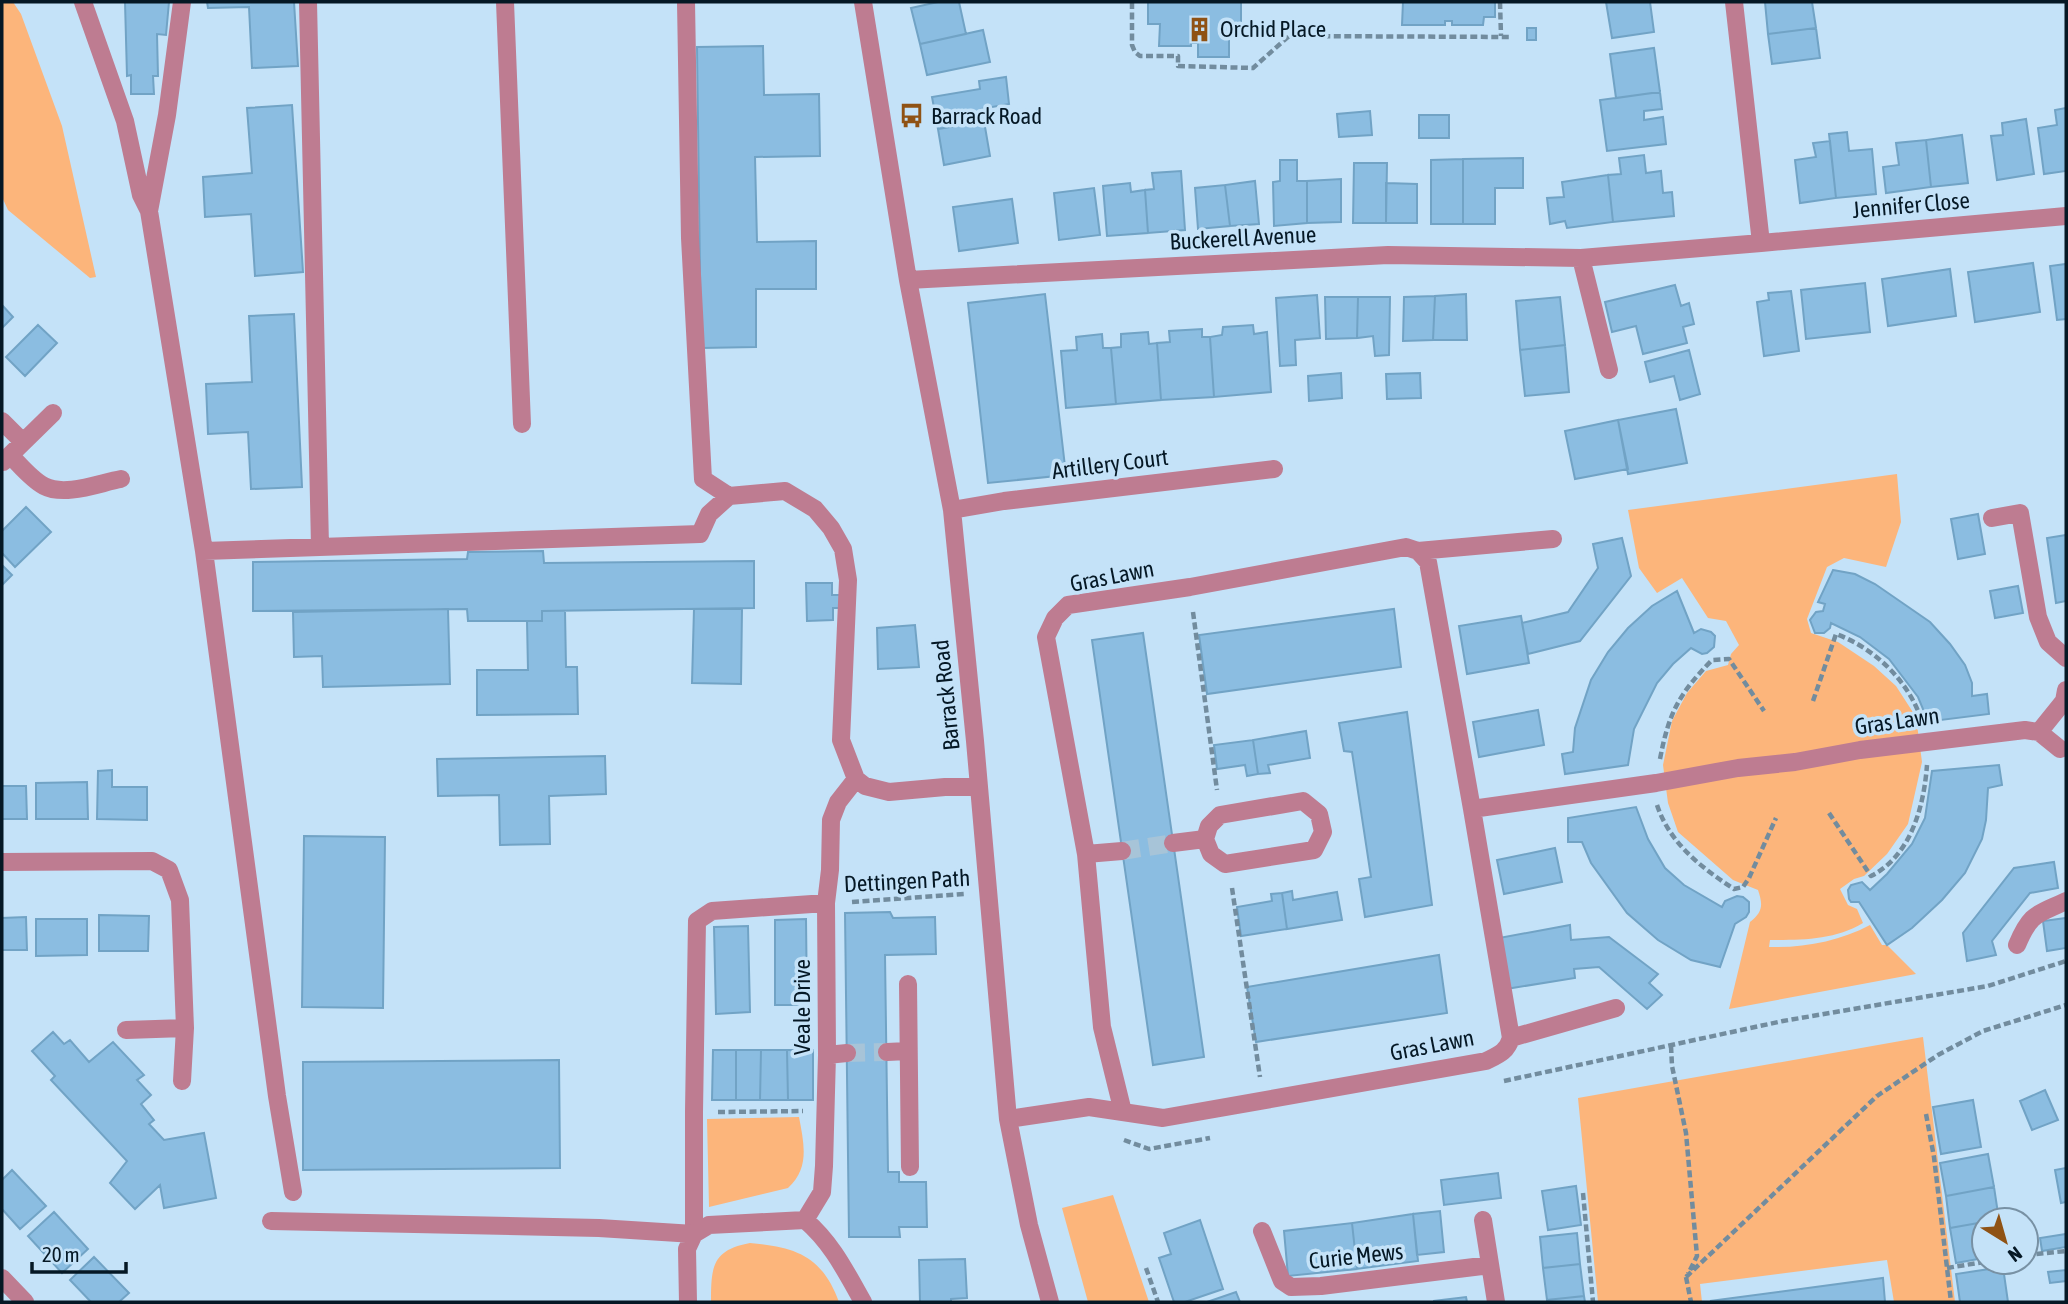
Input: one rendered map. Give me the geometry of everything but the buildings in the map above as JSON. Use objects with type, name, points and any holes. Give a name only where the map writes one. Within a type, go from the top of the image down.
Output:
[{"type":"street","points":[[83,2],[125,121],[141,195],[149,211],[204,551],[277,1096],[293,1192]]},
{"type":"street","points":[[149,211],[167,115],[182,2]]},
{"type":"street","points":[[308,2],[320,546]]},
{"type":"street","points":[[505,2],[522,424]]},
{"type":"street","points":[[686,2],[690,237],[703,479],[729,496]]},
{"type":"street","name":"Barrack Road","points":[[863,2],[908,280],[952,510],[1008,1119],[1028,1225],[1050,1302]]},
{"type":"street","points":[[1734,2],[1761,243]]},
{"type":"street","name":"Jennifer Close","points":[[1761,243],[2066,216]]},
{"type":"street","name":"Buckerell Avenue","points":[[908,280],[1388,254],[1581,258],[1761,243]]},
{"type":"street","points":[[1581,258],[1609,370]]},
{"type":"street","points":[[53,413],[6,459],[45,487],[60,491],[121,479]]},
{"type":"street","points":[[2,421],[22,441]]},
{"type":"street","name":"Artillery Court","points":[[952,510],[1004,501],[1274,470]]},
{"type":"street","points":[[204,551],[700,534],[709,514],[729,496],[785,491],[815,509],[831,528],[843,549],[848,580],[841,740],[856,779],[866,786],[889,792],[945,786],[979,787]]},
{"type":"street","points":[[1992,518],[2021,513],[2038,617],[2048,642],[2066,658]]},
{"type":"street","name":"Gras Lawn","points":[[1123,1111],[1102,1027],[1086,854],[1046,637],[1055,618],[1069,605],[1190,587],[1406,547],[1418,551],[1553,539]]},
{"type":"street","points":[[1418,551],[1428,562],[1511,1038],[1616,1008]]},
{"type":"street","points":[[2064,752],[2039,732],[2064,701],[2066,690]]},
{"type":"street","name":"Gras Lawn","points":[[1472,809],[1929,740],[2025,730],[2039,732]]},
{"type":"street","name":"Veale Drive","points":[[805,1220],[822,1192],[827,1055],[826,903],[831,820],[838,802],[856,779]]},
{"type":"street","points":[[1303,801],[1319,814],[1323,832],[1314,850],[1225,864],[1211,854],[1205,839],[1209,826],[1220,815],[1303,801]]},
{"type":"street","points":[[1173,843],[1205,839]]},
{"type":"street","points":[[1086,854],[1122,851]]},
{"type":"street","points":[[2,862],[152,861],[169,870],[180,900],[186,1028],[182,1081]]},
{"type":"street","points":[[2017,945],[2025,925],[2041,911],[2066,901]]},
{"type":"street","points":[[688,1302],[687,1249],[694,1234],[698,921],[712,911],[826,903]]},
{"type":"street","points":[[908,984],[910,1167]]},
{"type":"street","points":[[125,1030],[186,1028]]},
{"type":"street","name":"Gras Lawn","points":[[1008,1119],[1088,1107],[1163,1118],[1486,1061],[1508,1048],[1511,1038]]},
{"type":"street","points":[[887,1052],[908,1051]]},
{"type":"street","points":[[827,1055],[847,1053]]},
{"type":"street","points":[[271,1221],[599,1228],[694,1234],[709,1225],[805,1220],[823,1236],[834,1251],[863,1302]]},
{"type":"street","points":[[1483,1220],[1496,1302]]},
{"type":"street","name":"Curie Mews","points":[[1262,1231],[1282,1281],[1292,1287],[1321,1286],[1490,1265]]},
{"type":"street","points":[[2,1278],[26,1302]]},
{"type":"path","points":[[1132,2],[1132,45],[1135,52],[1140,56],[1178,56],[1178,66],[1253,68],[1289,36],[1512,37]]},
{"type":"path","points":[[1500,2],[1500,36]]},
{"type":"path","points":[[1190,587],[1220,815]]},
{"type":"path","points":[[1813,701],[1836,634],[1874,655],[1897,676],[1915,704],[1929,740],[1921,811],[1908,839],[1881,871],[1871,876],[1829,813]]},
{"type":"path","points":[[1764,711],[1729,659],[1712,660],[1689,684],[1673,708],[1664,736],[1656,783],[1657,807],[1667,829],[1686,853],[1734,889],[1743,887],[1749,878],[1776,818]]},
{"type":"path","points":[[1225,864],[1231,876],[1241,961],[1264,1100]]},
{"type":"path","name":"Dettingen Path","points":[[826,903],[989,894]]},
{"type":"path","points":[[1493,1083],[1783,1021],[1988,986],[2066,961]]},
{"type":"path","points":[[1686,1278],[1877,1096],[1938,1055],[1983,1031],[2066,1005]]},
{"type":"path","points":[[1671,1046],[1672,1066],[1686,1133],[1698,1256],[1686,1278],[1691,1302]]},
{"type":"path","points":[[694,1112],[825,1110]]},
{"type":"path","points":[[1926,1114],[1934,1157],[1951,1302]]},
{"type":"path","points":[[1117,1137],[1149,1150],[1218,1136]]},
{"type":"path","points":[[1583,1193],[1593,1302]]},
{"type":"path","points":[[2040,1254],[2066,1251]]},
{"type":"path","points":[[1947,1268],[1970,1264]]},
{"type":"path","points":[[1146,1268],[1158,1302]]},
{"type":"shaded area","points":[[2,2],[13,2],[21,14],[62,126],[96,277],[90,278],[8,210],[2,197]]},
{"type":"shaded area","points":[[1897,474],[1901,522],[1886,567],[1844,558],[1827,567],[1807,619],[1811,633],[1838,642],[1874,666],[1896,686],[1916,717],[1922,762],[1908,824],[1887,854],[1864,876],[1854,879],[1840,889],[1848,905],[1857,909],[1863,923],[1830,936],[1770,940],[1769,947],[1821,942],[1870,925],[1882,945],[1887,945],[1916,974],[1729,1009],[1750,922],[1761,908],[1760,895],[1758,890],[1733,880],[1678,832],[1668,803],[1663,765],[1672,721],[1687,693],[1706,671],[1728,665],[1731,654],[1739,645],[1726,621],[1708,618],[1682,578],[1657,593],[1639,568],[1628,510]]},
{"type":"shaded area","points":[[1923,1037],[1955,1302],[1894,1302],[1887,1260],[1700,1284],[1702,1302],[1598,1302],[1578,1098]]},
{"type":"shaded area","points":[[799,1117],[804,1155],[800,1172],[788,1188],[709,1207],[707,1119]]},
{"type":"shaded area","points":[[1113,1195],[1149,1302],[1088,1302],[1062,1208]]},
{"type":"shaded area","points":[[750,1243],[781,1247],[805,1257],[824,1274],[839,1302],[711,1302],[716,1262],[728,1250]]},
{"type":"tunnel","points":[[1122,851],[1173,843]]},
{"type":"tunnel","points":[[847,1053],[887,1052]]},
{"type":"place","name":"Orchid Place","points":[[1200,29]]},
{"type":"place","name":"Barrack Road","points":[[911,116]]}]
